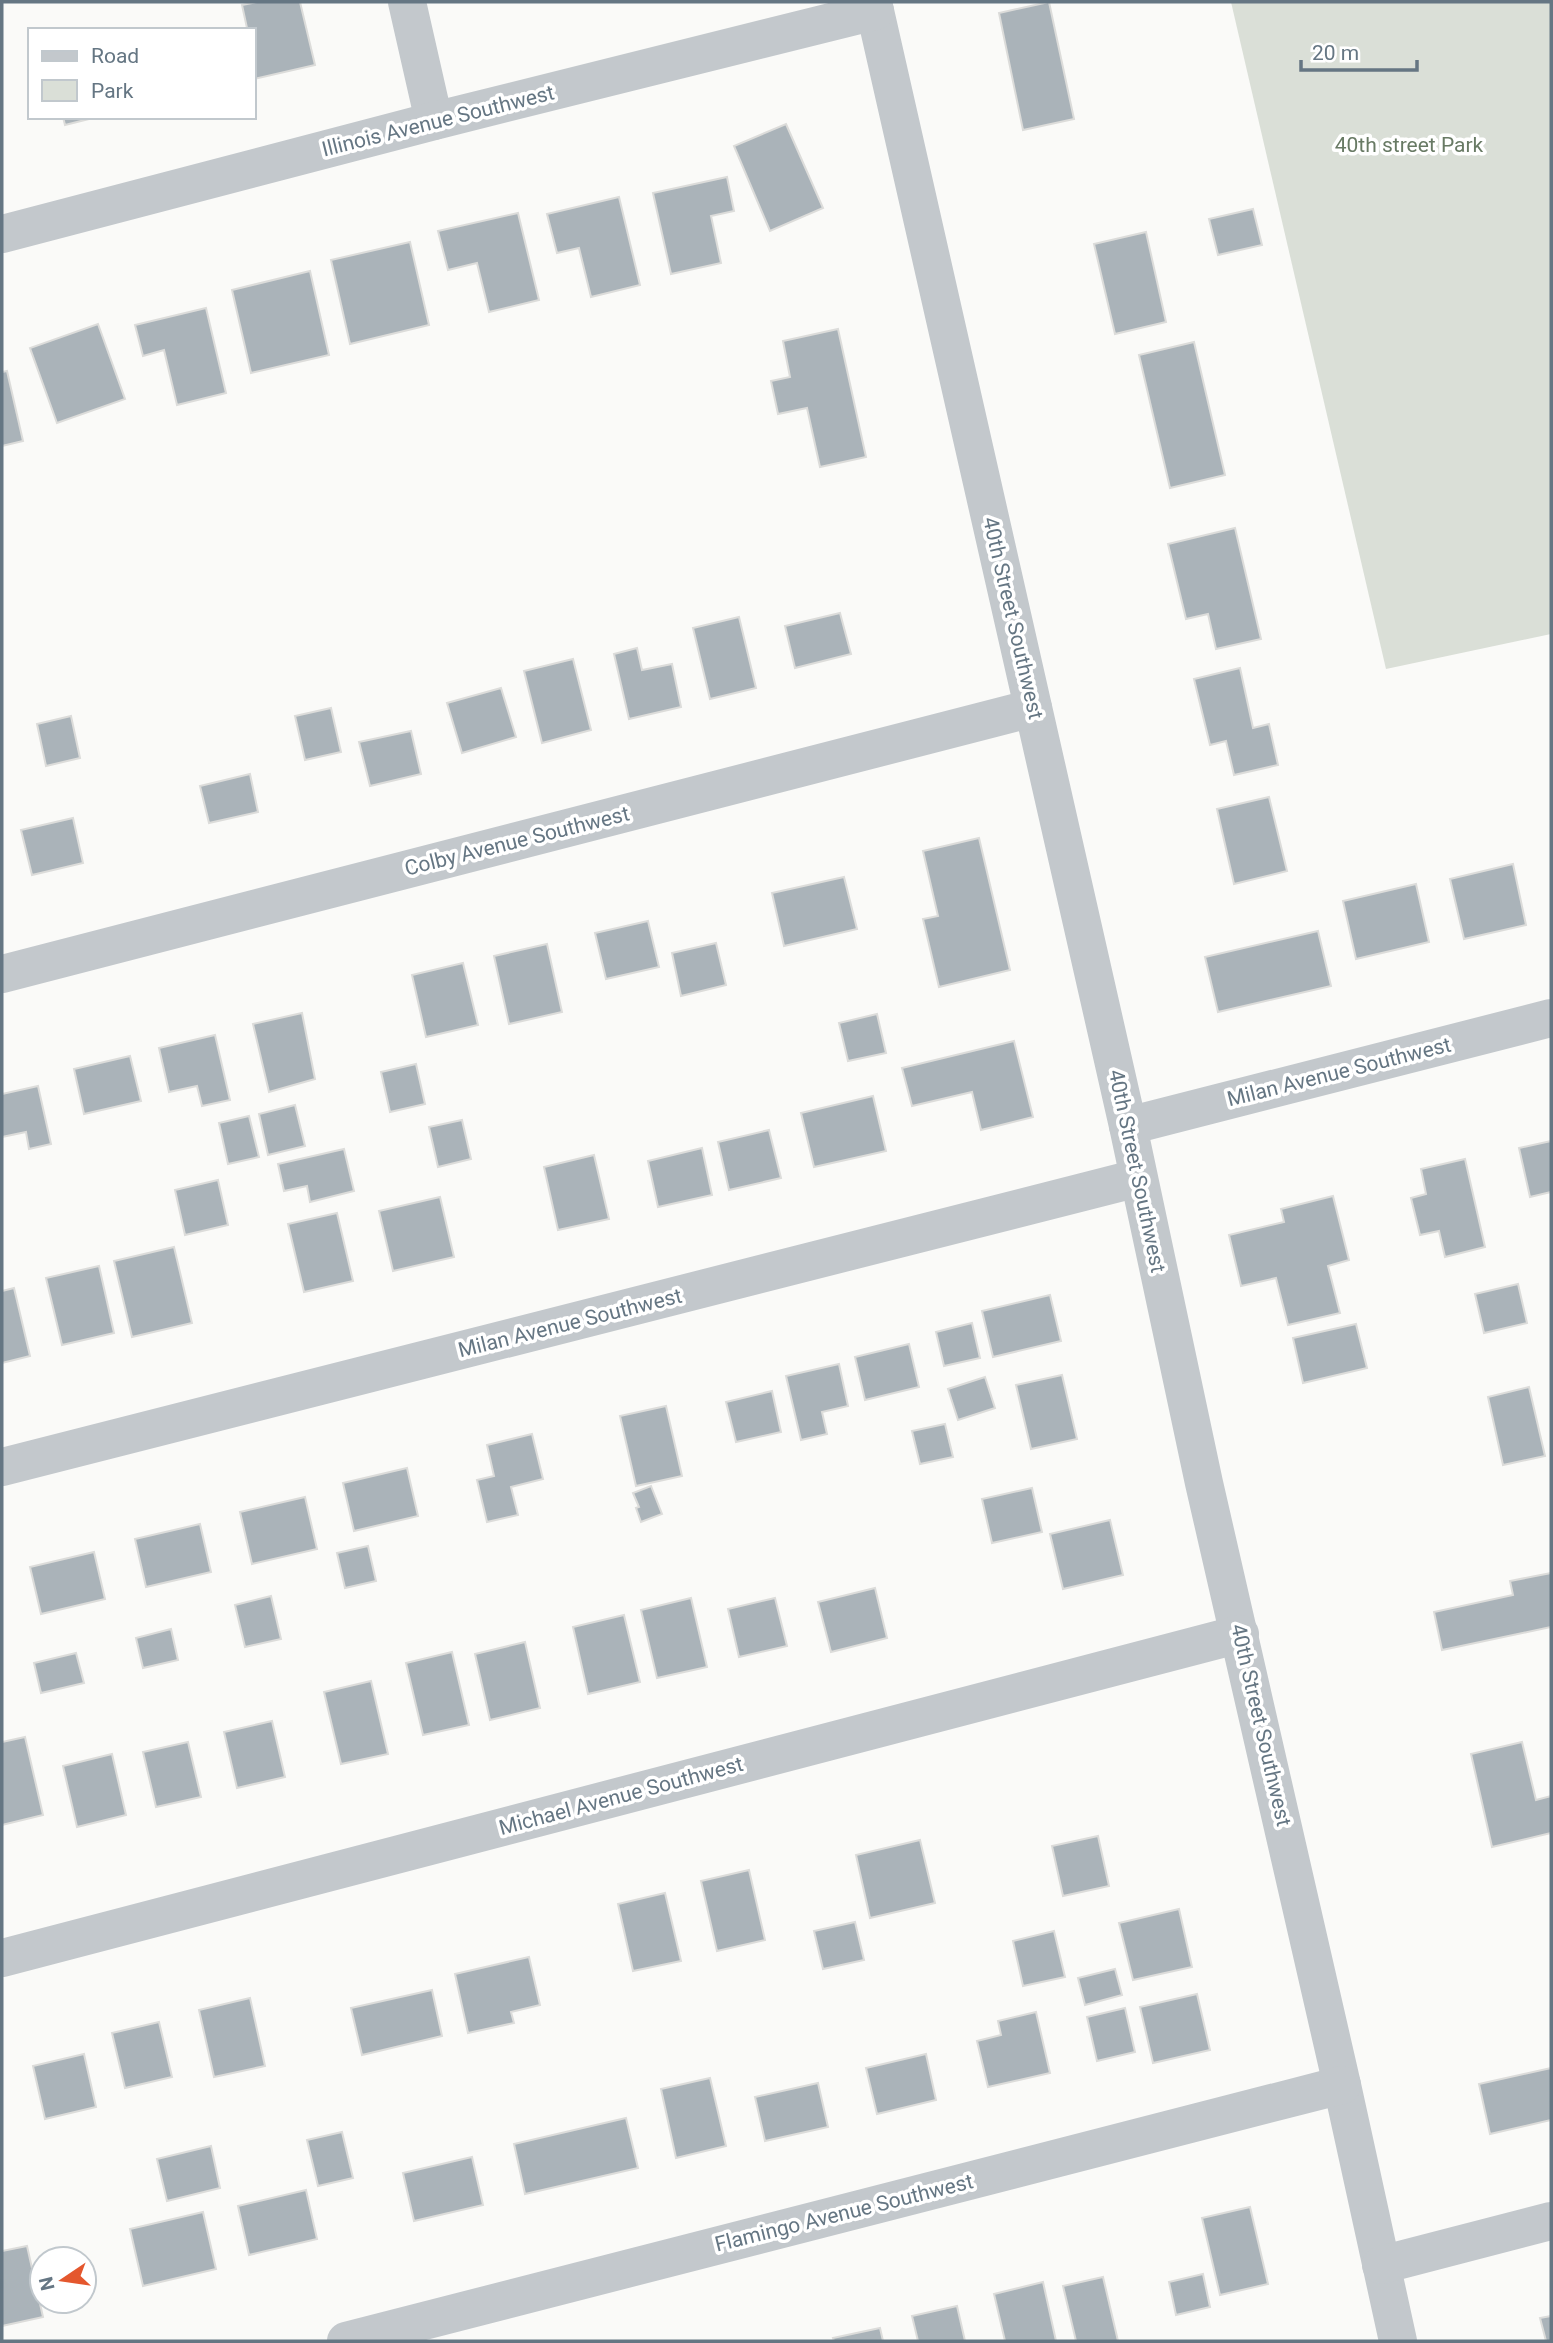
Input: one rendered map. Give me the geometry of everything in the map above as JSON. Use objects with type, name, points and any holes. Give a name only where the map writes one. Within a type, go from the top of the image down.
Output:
[{"type":"street","points":[[407,2],[434,121]]},
{"type":"street","name":"Illinois Avenue Southwest","points":[[2,234],[874,6]]},
{"type":"street","name":"40th Street Southwest","points":[[874,6],[1128,1126],[1204,1483],[1398,2341]]},
{"type":"street","name":"Colby Avenue Southwest","points":[[2,974],[1033,708]]},
{"type":"street","name":"Milan Avenue Southwest","points":[[1128,1126],[1551,1018]]},
{"type":"street","name":"Milan Avenue Southwest","points":[[2,1467],[1138,1178]]},
{"type":"street","name":"Michael Avenue Southwest","points":[[2,1958],[1240,1634]]},
{"type":"street","name":"Flamingo Avenue Southwest","points":[[346,2341],[1342,2085]]},
{"type":"street","points":[[1381,2265],[1551,2221]]},
{"type":"green space","name":"40th street Park","points":[[1231,2],[1551,2],[1551,634],[1386,669]]},
{"type":"building","points":[[257,2],[300,2],[315,65],[256,79],[256,28],[247,28],[242,5]]},
{"type":"building","points":[[1049,2],[1074,119],[1023,130],[999,13]]},
{"type":"building","points":[[64,119],[89,119],[65,125]]},
{"type":"building","points":[[786,124],[823,208],[770,231],[734,146]]},
{"type":"building","points":[[727,177],[734,211],[711,216],[721,263],[671,274],[653,193]]},
{"type":"building","points":[[619,197],[640,285],[591,297],[579,248],[557,253],[547,214]]},
{"type":"building","points":[[1253,209],[1262,245],[1218,255],[1209,219]]},
{"type":"building","points":[[518,213],[539,300],[489,312],[477,263],[448,270],[438,231]]},
{"type":"building","points":[[1146,232],[1166,322],[1115,334],[1094,244]]},
{"type":"building","points":[[410,242],[429,325],[350,344],[331,260]]},
{"type":"building","points":[[310,271],[329,355],[251,373],[232,290]]},
{"type":"building","points":[[206,308],[226,393],[177,405],[164,350],[143,356],[135,325]]},
{"type":"building","points":[[98,324],[125,399],[57,423],[30,348]]},
{"type":"building","points":[[838,329],[866,457],[820,467],[807,408],[778,414],[771,381],[790,377],[783,341]]},
{"type":"building","points":[[1194,342],[1225,475],[1170,488],[1139,355]]},
{"type":"building","points":[[7,371],[23,441],[2,446],[2,372]]},
{"type":"building","points":[[1235,528],[1261,639],[1216,649],[1208,614],[1186,619],[1168,544]]},
{"type":"building","points":[[840,613],[851,654],[795,668],[785,626]]},
{"type":"building","points":[[739,617],[756,688],[710,699],[693,628]]},
{"type":"building","points":[[637,648],[642,670],[672,664],[681,707],[629,719],[614,654]]},
{"type":"building","points":[[573,659],[591,730],[542,743],[524,671]]},
{"type":"building","points":[[1240,668],[1253,728],[1269,724],[1278,765],[1234,775],[1226,741],[1210,745],[1194,679]]},
{"type":"building","points":[[501,688],[516,737],[462,753],[447,703]]},
{"type":"building","points":[[331,708],[341,752],[305,760],[295,716]]},
{"type":"building","points":[[71,716],[80,758],[46,766],[37,724]]},
{"type":"building","points":[[411,731],[421,774],[370,786],[359,742]]},
{"type":"building","points":[[250,774],[258,812],[209,823],[200,786]]},
{"type":"building","points":[[1269,797],[1287,871],[1234,884],[1217,809]]},
{"type":"building","points":[[73,818],[83,863],[32,875],[21,830]]},
{"type":"building","points":[[979,838],[1010,970],[939,987],[923,919],[938,916],[923,851]]},
{"type":"building","points":[[1513,864],[1526,925],[1464,939],[1450,879]]},
{"type":"building","points":[[844,877],[857,929],[784,946],[772,893]]},
{"type":"building","points":[[1416,884],[1429,942],[1356,959],[1343,901]]},
{"type":"building","points":[[648,921],[659,967],[606,979],[595,933]]},
{"type":"building","points":[[1318,931],[1331,986],[1218,1012],[1205,957]]},
{"type":"building","points":[[716,943],[726,985],[681,996],[672,953]]},
{"type":"building","points":[[547,944],[562,1012],[509,1024],[494,956]]},
{"type":"building","points":[[463,963],[478,1025],[426,1037],[412,975]]},
{"type":"building","points":[[302,1013],[315,1079],[269,1092],[253,1024]]},
{"type":"building","points":[[877,1014],[886,1053],[848,1061],[839,1023]]},
{"type":"building","points":[[215,1035],[230,1100],[202,1106],[197,1086],[169,1092],[159,1048]]},
{"type":"building","points":[[1014,1041],[1033,1117],[981,1130],[972,1092],[912,1106],[902,1068]]},
{"type":"building","points":[[130,1056],[141,1101],[84,1114],[74,1069]]},
{"type":"building","points":[[416,1064],[425,1104],[390,1112],[381,1072]]},
{"type":"building","points":[[38,1086],[51,1144],[29,1149],[26,1132],[2,1137],[2,1094]]},
{"type":"building","points":[[873,1096],[886,1151],[814,1167],[801,1113]]},
{"type":"building","points":[[295,1105],[305,1146],[268,1155],[259,1114]]},
{"type":"building","points":[[249,1116],[259,1157],[228,1164],[219,1123]]},
{"type":"building","points":[[462,1120],[471,1159],[438,1167],[429,1127]]},
{"type":"building","points":[[769,1130],[781,1178],[729,1190],[718,1142]]},
{"type":"building","points":[[1551,1141],[1551,1192],[1530,1197],[1519,1148]]},
{"type":"building","points":[[702,1148],[712,1195],[658,1207],[648,1161]]},
{"type":"building","points":[[344,1149],[354,1191],[310,1202],[307,1186],[284,1191],[278,1164]]},
{"type":"building","points":[[594,1155],[609,1219],[558,1230],[544,1167]]},
{"type":"building","points":[[1465,1159],[1485,1247],[1445,1257],[1439,1231],[1420,1235],[1411,1198],[1426,1194],[1421,1169]]},
{"type":"building","points":[[218,1180],[228,1225],[185,1235],[175,1190]]},
{"type":"building","points":[[1333,1196],[1349,1260],[1328,1266],[1340,1313],[1288,1325],[1276,1278],[1241,1286],[1229,1235],[1284,1222],[1281,1209]]},
{"type":"building","points":[[440,1197],[454,1257],[393,1271],[379,1211]]},
{"type":"building","points":[[337,1213],[353,1281],[304,1292],[288,1224]]},
{"type":"building","points":[[174,1247],[192,1323],[132,1337],[114,1261]]},
{"type":"building","points":[[99,1266],[114,1333],[62,1345],[46,1278]]},
{"type":"building","points":[[1518,1284],[1527,1323],[1484,1333],[1475,1294]]},
{"type":"building","points":[[14,1288],[30,1356],[2,1363],[2,1291]]},
{"type":"building","points":[[1050,1295],[1061,1341],[993,1357],[982,1311]]},
{"type":"building","points":[[972,1323],[980,1358],[944,1366],[936,1332]]},
{"type":"building","points":[[1356,1324],[1367,1368],[1303,1383],[1293,1338]]},
{"type":"building","points":[[909,1344],[919,1387],[865,1400],[855,1357]]},
{"type":"building","points":[[839,1364],[848,1406],[822,1412],[827,1434],[801,1440],[786,1376]]},
{"type":"building","points":[[1062,1375],[1077,1439],[1031,1449],[1016,1385]]},
{"type":"building","points":[[985,1377],[995,1408],[958,1420],[948,1389]]},
{"type":"building","points":[[1529,1387],[1545,1456],[1503,1465],[1488,1397]]},
{"type":"building","points":[[772,1391],[781,1432],[736,1442],[726,1402]]},
{"type":"building","points":[[666,1406],[682,1476],[636,1486],[620,1416]]},
{"type":"building","points":[[945,1424],[953,1457],[920,1464],[912,1431]]},
{"type":"building","points":[[532,1434],[543,1479],[511,1487],[518,1515],[487,1522],[477,1480],[494,1476],[487,1445]]},
{"type":"building","points":[[407,1468],[418,1516],[354,1531],[343,1483]]},
{"type":"building","points":[[651,1486],[662,1514],[641,1522],[633,1493]]},
{"type":"building","points":[[1032,1488],[1042,1532],[992,1543],[982,1499]]},
{"type":"building","points":[[305,1497],[317,1549],[252,1564],[240,1512]]},
{"type":"building","points":[[1110,1520],[1123,1575],[1063,1589],[1050,1534]]},
{"type":"building","points":[[200,1524],[211,1572],[146,1587],[135,1539]]},
{"type":"building","points":[[368,1546],[376,1581],[345,1588],[337,1553]]},
{"type":"building","points":[[94,1552],[105,1599],[41,1614],[30,1567]]},
{"type":"building","points":[[1551,1573],[1551,1627],[1442,1650],[1434,1612],[1513,1595],[1510,1581]]},
{"type":"building","points":[[875,1588],[887,1638],[831,1652],[818,1602]]},
{"type":"building","points":[[271,1596],[281,1639],[245,1647],[235,1605]]},
{"type":"building","points":[[691,1598],[707,1667],[657,1678],[641,1610]]},
{"type":"building","points":[[775,1598],[787,1646],[739,1657],[728,1609]]},
{"type":"building","points":[[624,1615],[640,1682],[588,1694],[573,1627]]},
{"type":"building","points":[[171,1629],[178,1660],[143,1668],[136,1638]]},
{"type":"building","points":[[525,1642],[540,1708],[490,1720],[475,1654]]},
{"type":"building","points":[[452,1652],[469,1725],[423,1735],[406,1663]]},
{"type":"building","points":[[76,1653],[84,1683],[41,1693],[34,1663]]},
{"type":"building","points":[[371,1681],[388,1754],[341,1764],[324,1692]]},
{"type":"building","points":[[272,1721],[285,1777],[237,1788],[224,1732]]},
{"type":"building","points":[[25,1737],[43,1815],[2,1825],[2,1742]]},
{"type":"building","points":[[188,1742],[201,1797],[156,1807],[143,1752]]},
{"type":"building","points":[[1522,1742],[1536,1800],[1551,1796],[1551,1833],[1492,1847],[1471,1754]]},
{"type":"building","points":[[112,1754],[126,1815],[77,1827],[63,1766]]},
{"type":"building","points":[[1098,1836],[1109,1886],[1063,1896],[1052,1846]]},
{"type":"building","points":[[920,1840],[935,1903],[870,1918],[856,1855]]},
{"type":"building","points":[[749,1870],[765,1940],[717,1951],[701,1881]]},
{"type":"building","points":[[665,1893],[681,1961],[633,1971],[618,1904]]},
{"type":"building","points":[[1179,1909],[1192,1967],[1133,1980],[1119,1923]]},
{"type":"building","points":[[855,1922],[864,1960],[823,1969],[814,1931]]},
{"type":"building","points":[[1054,1931],[1065,1977],[1023,1986],[1013,1941]]},
{"type":"building","points":[[529,1957],[540,2005],[511,2012],[514,2023],[468,2033],[455,1974]]},
{"type":"building","points":[[1115,1969],[1122,1995],[1085,2005],[1078,1978]]},
{"type":"building","points":[[432,1990],[442,2036],[362,2055],[351,2008]]},
{"type":"building","points":[[1197,1994],[1210,2050],[1153,2063],[1140,2007]]},
{"type":"building","points":[[250,1998],[265,2066],[214,2077],[199,2010]]},
{"type":"building","points":[[1125,2008],[1135,2052],[1097,2061],[1087,2017]]},
{"type":"building","points":[[1036,2012],[1050,2073],[988,2087],[977,2041],[1001,2035],[998,2021]]},
{"type":"building","points":[[159,2022],[172,2077],[125,2088],[112,2033]]},
{"type":"building","points":[[84,2054],[96,2107],[45,2119],[33,2066]]},
{"type":"building","points":[[926,2054],[936,2100],[877,2114],[866,2068]]},
{"type":"building","points":[[1551,2068],[1551,2120],[1490,2134],[1479,2084]]},
{"type":"building","points":[[710,2078],[726,2146],[676,2158],[661,2089]]},
{"type":"building","points":[[818,2083],[828,2127],[765,2141],[755,2097]]},
{"type":"building","points":[[626,2118],[638,2168],[525,2194],[514,2144]]},
{"type":"building","points":[[342,2132],[353,2178],[318,2186],[307,2140]]},
{"type":"building","points":[[211,2146],[220,2188],[167,2201],[157,2159]]},
{"type":"building","points":[[472,2157],[483,2205],[414,2221],[403,2173]]},
{"type":"building","points":[[306,2190],[317,2239],[249,2255],[238,2206]]},
{"type":"building","points":[[1250,2207],[1268,2284],[1220,2295],[1202,2218]]},
{"type":"building","points":[[203,2212],[216,2269],[143,2286],[130,2229]]},
{"type":"building","points":[[27,2246],[28,2315],[43,2317],[2,2326],[2,2251]]},
{"type":"building","points":[[1203,2274],[1210,2307],[1176,2315],[1169,2282]]},
{"type":"building","points":[[1103,2277],[1118,2341],[1076,2341],[1063,2286]]},
{"type":"building","points":[[1043,2282],[1056,2341],[1005,2341],[994,2294]]},
{"type":"building","points":[[957,2306],[965,2341],[918,2341],[912,2316]]},
{"type":"building","points":[[1551,2316],[1551,2341],[1546,2341],[1540,2318]]},
{"type":"building","points":[[880,2328],[883,2341],[834,2341],[833,2338]]}]
